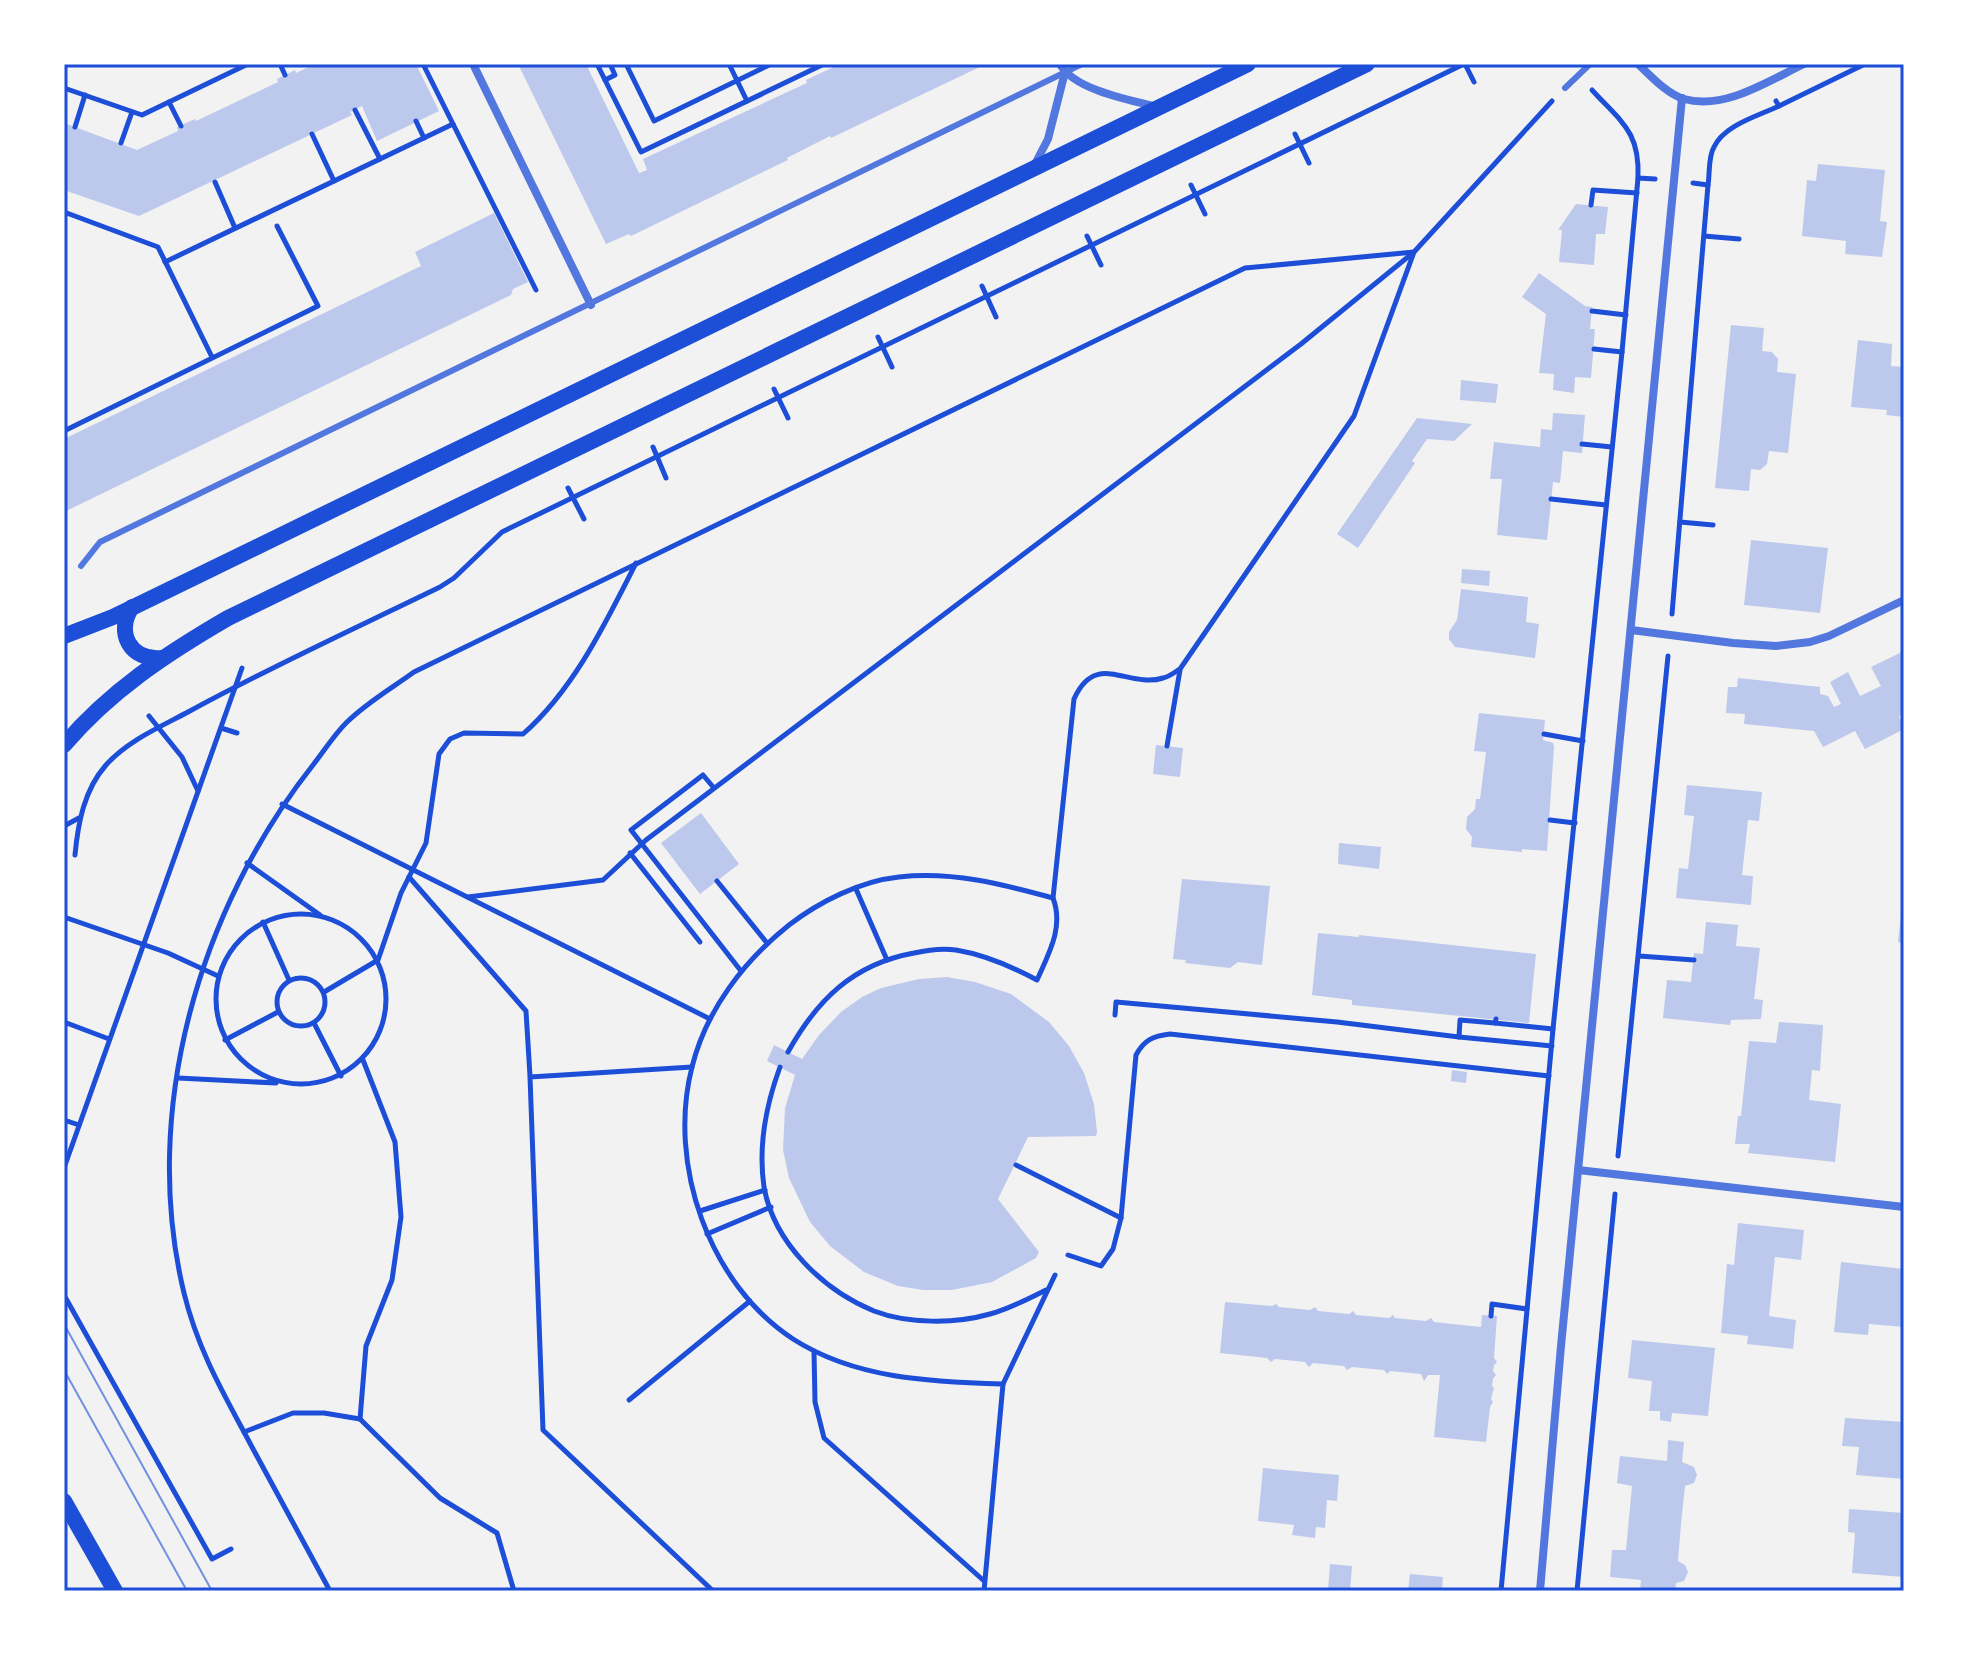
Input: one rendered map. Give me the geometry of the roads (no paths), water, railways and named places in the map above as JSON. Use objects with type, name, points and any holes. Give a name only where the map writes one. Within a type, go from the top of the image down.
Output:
[{"type":"main road","points":[[64,636],[132,607],[1248,64]]},
{"type":"main road","points":[[64,745],[121,687],[228,618],[1367,64]]},
{"type":"main road","points":[[132,607],[123,629],[126,641],[141,656],[162,658]]},
{"type":"main road","points":[[64,1501],[115,1591]]},
{"type":"street","points":[[473,64],[591,305]]},
{"type":"street","points":[[1638,64],[1682,98],[1707,101],[1741,95],[1804,64]]},
{"type":"street","points":[[1033,168],[1048,139],[1062,68],[1110,96],[1159,107]]},
{"type":"street","points":[[1540,1591],[1682,98]]},
{"type":"street","points":[[1631,630],[1776,646],[1829,636],[1904,600]]},
{"type":"street","points":[[1578,1170],[1904,1207]]},
{"type":"lane","points":[[81,566],[100,542],[591,305],[1062,68],[1082,64]]},
{"type":"lane","points":[[1565,88],[1590,64]]},
{"type":"tram line","points":[[64,1324],[212,1591]]},
{"type":"tram line","points":[[64,1370],[187,1591]]}]
